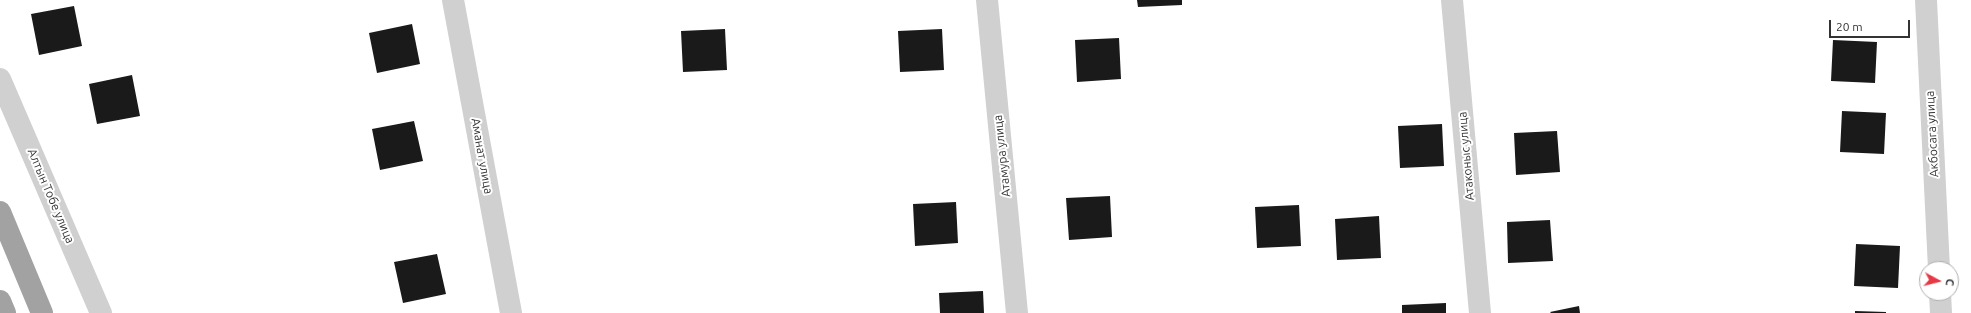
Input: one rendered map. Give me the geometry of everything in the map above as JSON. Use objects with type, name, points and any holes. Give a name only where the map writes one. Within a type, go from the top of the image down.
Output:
[{"type":"highway","points":[[0,212],[42,313]]},
{"type":"highway","points":[[0,301],[5,313]]},
{"type":"street","name":"Аманат улица","points":[[453,0],[511,313]]},
{"type":"street","name":"Атамура улица","points":[[986,0],[1017,313]]},
{"type":"street","name":"Атаконыс улица","points":[[1452,0],[1480,313]]},
{"type":"street","name":"Акбосага улица","points":[[1926,0],[1939,261]]},
{"type":"street","name":"Алтын Тобе улица","points":[[0,79],[101,313]]},
{"type":"street","points":[[1940,301],[1941,313]]},
{"type":"building","points":[[1137,0],[1182,0],[1182,5],[1138,7]]},
{"type":"building","points":[[74,6],[82,46],[39,55],[31,14]]},
{"type":"building","points":[[412,24],[420,64],[377,73],[369,33]]},
{"type":"building","points":[[725,29],[727,70],[683,72],[681,31]]},
{"type":"building","points":[[942,29],[944,70],[900,72],[898,31]]},
{"type":"building","points":[[1119,38],[1121,79],[1077,82],[1075,40]]},
{"type":"building","points":[[1833,40],[1877,42],[1875,83],[1831,81]]},
{"type":"building","points":[[132,75],[140,116],[97,124],[89,84]]},
{"type":"building","points":[[1842,111],[1886,113],[1884,154],[1840,152]]},
{"type":"building","points":[[414,121],[423,161],[380,170],[372,129]]},
{"type":"building","points":[[1442,124],[1444,166],[1400,168],[1398,126]]},
{"type":"building","points":[[1557,131],[1560,172],[1516,175],[1514,133]]},
{"type":"building","points":[[1110,196],[1112,237],[1069,240],[1066,198]]},
{"type":"building","points":[[956,202],[958,243],[915,246],[913,204]]},
{"type":"building","points":[[1299,205],[1301,246],[1257,248],[1255,207]]},
{"type":"building","points":[[1379,216],[1381,258],[1337,260],[1335,219]]},
{"type":"building","points":[[1550,220],[1553,261],[1508,263],[1507,222]]},
{"type":"building","points":[[1856,244],[1900,246],[1898,288],[1854,286]]},
{"type":"building","points":[[437,254],[446,294],[403,303],[394,262]]},
{"type":"building","points":[[983,291],[984,313],[940,313],[939,293]]},
{"type":"building","points":[[1446,303],[1446,313],[1402,313],[1402,305]]},
{"type":"building","points":[[1579,306],[1580,313],[1550,312]]},
{"type":"building","points":[[1855,311],[1886,312],[1886,313],[1855,313]]}]
